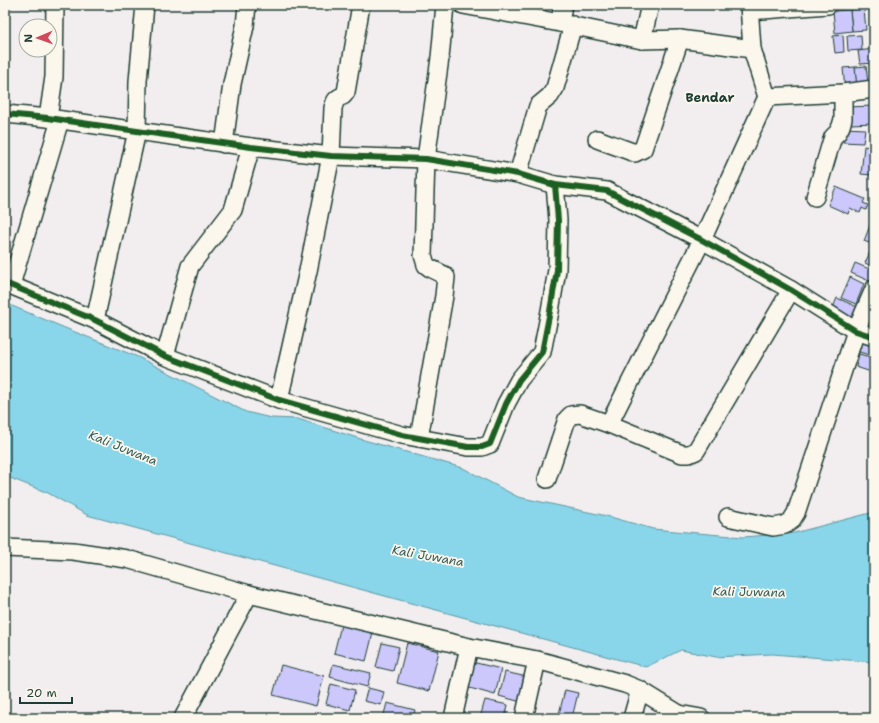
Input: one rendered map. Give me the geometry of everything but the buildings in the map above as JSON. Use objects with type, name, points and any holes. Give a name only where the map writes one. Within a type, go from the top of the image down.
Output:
[{"type":"street","points":[[55,5],[54,119],[8,284],[95,320],[165,356],[279,400],[402,435],[468,447],[482,447],[490,444],[506,404],[519,380],[542,352],[557,270],[558,220],[555,185]]},
{"type":"street","points":[[95,320],[137,132],[138,81],[145,5]]},
{"type":"street","points":[[224,144],[232,84],[245,26],[247,5]]},
{"type":"street","points":[[279,400],[308,271],[331,156],[333,108],[337,98],[343,96],[346,92],[361,5]]},
{"type":"street","points":[[419,438],[446,277],[444,274],[426,265],[423,255],[426,159],[440,58],[445,5]]},
{"type":"street","points":[[463,5],[567,24],[642,40],[680,39],[752,48]]},
{"type":"street","points":[[518,174],[538,106],[550,96],[555,88],[567,24],[563,5]]},
{"type":"street","points":[[642,40],[650,5]]},
{"type":"street","points":[[609,424],[702,240],[767,98],[752,48],[749,8],[828,5]]},
{"type":"street","points":[[597,139],[635,153],[643,149],[680,39]]},
{"type":"street","points":[[767,98],[842,93],[874,89]]},
{"type":"street","points":[[815,197],[831,143],[841,126],[843,119],[842,93]]},
{"type":"street","points":[[5,114],[54,119],[224,144],[331,156],[426,159],[518,174],[555,185],[607,191],[702,240],[791,290],[856,331],[874,337]]},
{"type":"street","points":[[165,356],[190,266],[233,210],[251,147]]},
{"type":"street","points":[[728,517],[773,527],[785,525],[791,521],[796,514],[856,331],[874,289]]},
{"type":"street","points":[[547,479],[567,419],[571,415],[580,414],[609,424],[682,454],[689,454],[696,451],[791,290]]},
{"type":"street","points":[[5,548],[73,551],[127,559],[249,594],[468,648],[537,660],[625,684],[640,690],[679,716],[701,718]]},
{"type":"street","points":[[183,718],[249,594]]},
{"type":"street","points":[[453,718],[468,648]]},
{"type":"street","points":[[524,718],[537,660]]},
{"type":"street","points":[[632,718],[640,690]]},
{"type":"water","name":"Kali Juwana","points":[[5,303],[138,357],[246,412],[271,418],[298,419],[364,440],[463,468],[518,497],[607,516],[653,529],[743,537],[794,533],[874,512],[874,662],[772,654],[716,657],[681,650],[646,667],[87,515],[48,493],[5,476]]},
{"type":"cycle path","points":[[5,114],[48,118],[251,147],[331,156],[426,159],[518,174],[555,185],[607,191],[702,240],[791,290],[856,331],[874,337]]},
{"type":"cycle path","points":[[5,283],[95,320],[165,356],[279,400],[402,435],[468,447],[482,447],[490,444],[506,404],[519,380],[542,352],[557,270],[558,220],[555,185]]},
{"type":"district","name":"Bendar","points":[[710,97]]}]
